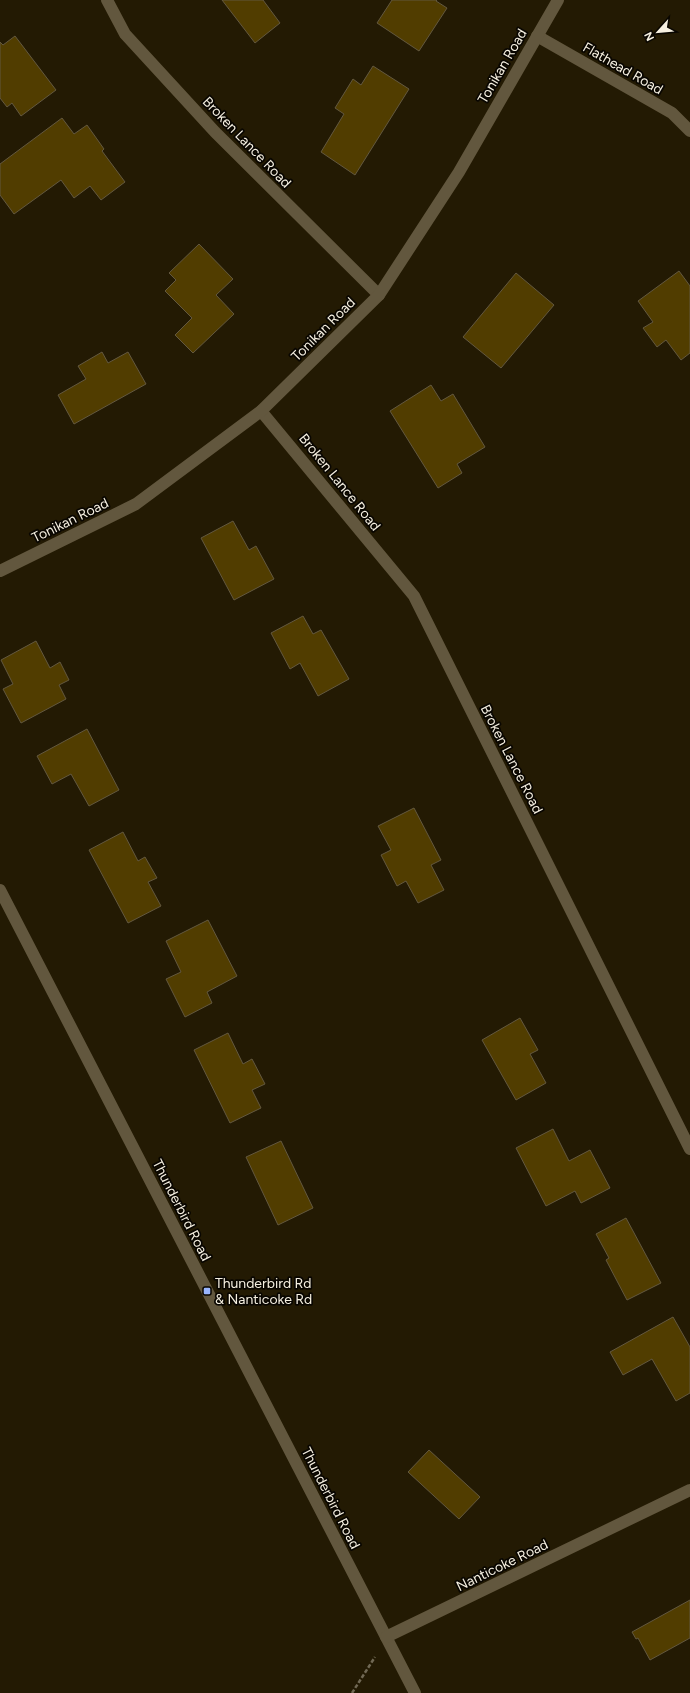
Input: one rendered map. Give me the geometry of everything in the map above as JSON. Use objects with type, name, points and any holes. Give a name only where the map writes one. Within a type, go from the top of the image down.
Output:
[{"type":"street","name":"Broken Lance Road","points":[[107,0],[125,34],[215,132],[379,295]]},
{"type":"street","name":"Tonikan Road","points":[[0,571],[136,504],[261,411],[379,295],[458,172],[558,0]]},
{"type":"street","name":"Flathead Road","points":[[537,36],[672,113],[690,131]]},
{"type":"street","name":"Broken Lance Road","points":[[261,411],[414,596],[690,1149]]},
{"type":"street","name":"Thunderbird Road","points":[[0,890],[415,1693]]},
{"type":"street","name":"Nanticoke Road","points":[[386,1637],[690,1490]]},
{"type":"path","points":[[352,1693],[386,1637]]},
{"type":"building","points":[[222,0],[263,0],[280,23],[255,43]]},
{"type":"building","points":[[392,0],[437,0],[436,1],[447,8],[419,51],[377,23]]},
{"type":"building","points":[[15,36],[56,90],[21,116],[12,103],[7,107],[0,98],[0,42],[3,45]]},
{"type":"building","points":[[373,66],[409,89],[355,175],[321,152],[344,114],[335,108],[353,79],[361,85]]},
{"type":"building","points":[[62,118],[74,134],[87,125],[104,149],[102,151],[125,182],[101,200],[90,186],[74,198],[61,180],[14,214],[0,195],[0,164]]},
{"type":"building","points":[[199,244],[233,279],[216,295],[234,314],[193,353],[175,335],[192,318],[165,291],[176,280],[169,273]]},
{"type":"building","points":[[679,271],[690,286],[690,353],[681,360],[666,340],[657,347],[643,328],[653,322],[638,301]]},
{"type":"building","points":[[516,273],[554,305],[501,368],[463,337]]},
{"type":"building","points":[[102,352],[108,363],[128,352],[146,384],[74,424],[58,395],[86,379],[78,366]]},
{"type":"building","points":[[431,385],[441,401],[453,394],[485,447],[457,464],[462,473],[438,488],[390,411]]},
{"type":"building","points":[[233,521],[249,550],[256,546],[274,579],[234,600],[201,538]]},
{"type":"building","points":[[303,616],[313,634],[321,630],[349,679],[318,696],[300,663],[290,669],[271,633]]},
{"type":"building","points":[[36,641],[50,668],[60,662],[69,680],[59,685],[66,699],[21,723],[3,689],[13,684],[1,660]]},
{"type":"building","points":[[87,729],[119,790],[89,806],[71,774],[52,784],[37,756]]},
{"type":"building","points":[[414,808],[441,860],[431,865],[444,890],[418,903],[406,881],[397,886],[381,855],[391,850],[378,826]]},
{"type":"building","points":[[123,832],[138,861],[145,857],[157,878],[148,882],[161,906],[128,923],[89,850]]},
{"type":"building","points":[[208,920],[237,976],[207,992],[212,1003],[185,1017],[166,979],[181,972],[166,941]]},
{"type":"building","points":[[520,1018],[538,1050],[530,1054],[546,1083],[516,1100],[482,1040]]},
{"type":"building","points":[[228,1033],[243,1064],[252,1059],[265,1084],[252,1090],[261,1108],[230,1123],[194,1050]]},
{"type":"building","points":[[553,1129],[569,1161],[590,1150],[610,1188],[581,1203],[575,1191],[546,1206],[516,1148]]},
{"type":"building","points":[[281,1141],[313,1208],[278,1225],[246,1157]]},
{"type":"building","points":[[626,1218],[661,1283],[627,1300],[606,1260],[609,1258],[596,1234]]},
{"type":"building","points":[[673,1317],[690,1347],[690,1393],[676,1401],[652,1359],[623,1375],[610,1352]]},
{"type":"building","points":[[429,1450],[480,1497],[459,1519],[408,1472]]},
{"type":"building","points":[[690,1600],[690,1638],[650,1660],[638,1638],[636,1639],[632,1632]]},
{"type":"place","name":"Thunderbird Rd & Nanticoke Rd","points":[[207,1291]]}]
